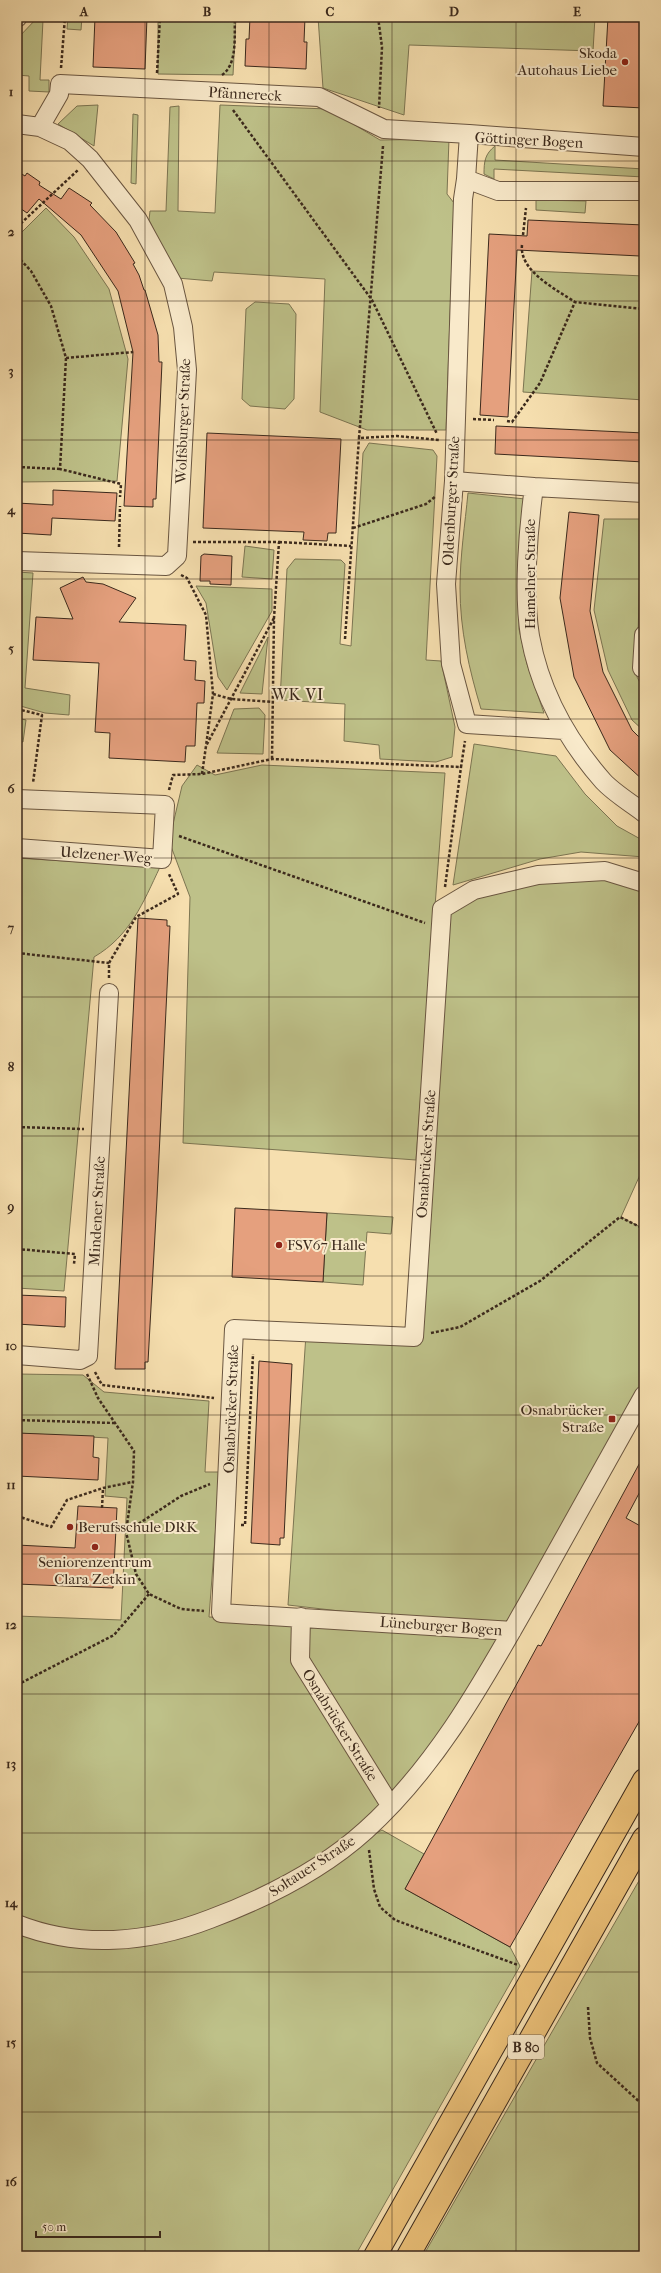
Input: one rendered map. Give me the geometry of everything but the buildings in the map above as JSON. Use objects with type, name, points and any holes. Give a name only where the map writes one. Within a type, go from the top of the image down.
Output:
[{"type":"highway","name":"B 80","points":[[375,2256],[644,1780]]},
{"type":"highway","name":"B 80","points":[[408,2256],[644,1838]]},
{"type":"street","name":"Pfännereck","points":[[60,84],[156,89],[219,86],[319,97],[384,129],[469,134]]},
{"type":"street","points":[[40,127],[59,94],[60,84]]},
{"type":"street","name":"Wolfsburger Straße","points":[[17,124],[40,127],[70,141],[90,159],[138,220],[173,284],[183,327],[187,370],[179,542],[177,556],[166,566]]},
{"type":"street","name":"Göttinger Bogen","points":[[466,179],[469,134],[644,147]]},
{"type":"street","points":[[466,179],[498,191],[644,191]]},
{"type":"street","name":"Oldenburger Straße","points":[[466,179],[459,316],[454,481],[446,584],[451,664],[467,724]]},
{"type":"street","points":[[454,481],[644,493]]},
{"type":"street","name":"Hamelner Straße","points":[[534,487],[531,511],[527,586],[530,636],[545,689],[564,730],[604,782],[644,813]]},
{"type":"street","points":[[17,561],[166,566]]},
{"type":"street","points":[[642,668],[644,635]]},
{"type":"street","points":[[467,724],[564,730]]},
{"type":"street","points":[[17,799],[165,805]]},
{"type":"street","name":"Uelzener Weg","points":[[17,848],[162,859],[165,805]]},
{"type":"street","points":[[442,909],[474,890],[538,875],[604,871],[644,883]]},
{"type":"street","name":"Osnabrücker Straße","points":[[221,1613],[234,1328],[414,1337],[442,909]]},
{"type":"street","name":"Mindener Straße","points":[[84,1358],[101,1129],[109,992]]},
{"type":"street","points":[[17,1355],[84,1358]]},
{"type":"street","name":"Lüneburger Bogen","points":[[221,1613],[512,1631],[644,1395]]},
{"type":"street","name":"Osnabrücker Straße","points":[[301,1617],[300,1660],[390,1805]]},
{"type":"street","name":"Soltauer Straße","points":[[17,1924],[55,1935],[93,1942],[123,1940],[184,1929],[254,1902],[291,1882],[342,1849],[366,1830],[390,1805],[445,1742],[512,1631]]},
{"type":"path","points":[[60,84],[64,17]]},
{"type":"path","points":[[156,89],[160,17]]},
{"type":"path","points":[[235,17],[232,63],[219,86],[372,300],[440,440],[442,447]]},
{"type":"path","points":[[344,639],[359,438],[372,300],[384,129],[378,112],[382,47],[378,17]]},
{"type":"path","points":[[17,227],[90,159]]},
{"type":"path","points":[[522,245],[522,250],[532,271],[575,302],[644,309]]},
{"type":"path","points":[[17,256],[31,271],[51,306],[66,358],[60,469]]},
{"type":"path","points":[[507,421],[512,422],[540,383],[575,302]]},
{"type":"path","points":[[66,358],[132,352]]},
{"type":"path","points":[[359,438],[397,436],[440,440]]},
{"type":"path","points":[[17,467],[60,469],[122,484],[120,497]]},
{"type":"path","points":[[353,528],[426,504],[454,481]]},
{"type":"path","points":[[119,564],[120,506]]},
{"type":"path","points":[[179,542],[279,542],[351,546]]},
{"type":"path","points":[[272,759],[274,618],[279,542]]},
{"type":"path","points":[[166,566],[187,578],[206,614],[213,694],[202,774]]},
{"type":"path","points":[[206,746],[274,618]]},
{"type":"path","points":[[213,694],[231,699],[273,702]]},
{"type":"path","points":[[17,709],[42,715],[32,787]]},
{"type":"path","points":[[442,909],[467,724]]},
{"type":"path","points":[[165,805],[173,775],[202,774],[272,759],[461,766]]},
{"type":"path","points":[[162,788],[170,788]]},
{"type":"path","points":[[164,830],[441,929]]},
{"type":"path","points":[[17,953],[108,964],[136,917],[178,894],[162,859]]},
{"type":"path","points":[[17,1127],[101,1129]]},
{"type":"path","points":[[414,1337],[460,1327],[540,1281],[620,1217],[644,1229]]},
{"type":"path","points":[[17,1249],[75,1254],[74,1269]]},
{"type":"path","points":[[84,1358],[102,1385],[230,1400]]},
{"type":"path","points":[[84,1358],[98,1398],[134,1451],[133,1482],[126,1532],[136,1574],[149,1594],[181,1609],[221,1613]]},
{"type":"path","points":[[17,1420],[115,1423]]},
{"type":"path","points":[[126,1532],[181,1496],[228,1476]]},
{"type":"path","points":[[17,1516],[51,1527],[67,1500],[103,1488],[133,1482]]},
{"type":"path","points":[[102,1508],[103,1488]]},
{"type":"path","points":[[17,1685],[114,1636],[149,1594]]},
{"type":"path","points":[[366,1830],[374,1889],[380,1907],[395,1920],[520,1966]]},
{"type":"path","points":[[588,2007],[590,2038],[597,2063],[644,2106]]},
{"type":"green space","points":[[38,17],[52,17],[52,20],[43,20],[40,80],[49,80],[49,92],[29,91],[29,76],[17,75],[17,39]]},
{"type":"green space","points":[[68,17],[82,17],[81,30],[67,29]]},
{"type":"green space","points":[[158,17],[236,17],[233,75],[158,74]]},
{"type":"green space","points":[[318,17],[595,17],[593,51],[409,45],[404,115],[323,88]]},
{"type":"green space","points":[[98,105],[94,146],[58,124],[77,106]]},
{"type":"green space","points":[[220,105],[328,109],[380,140],[449,139],[447,194],[454,203],[446,430],[367,430],[320,412],[325,279],[214,272],[212,281],[177,278],[149,220],[150,211],[166,211],[170,107],[179,106],[178,211],[215,213]]},
{"type":"green space","points":[[133,114],[138,115],[136,184],[131,183]]},
{"type":"green space","points":[[495,146],[495,160],[644,169],[644,177],[494,169],[494,179],[484,174],[484,169],[487,155]]},
{"type":"green space","points":[[536,200],[586,201],[585,213],[536,210]]},
{"type":"green space","points":[[46,208],[74,237],[109,289],[128,359],[117,481],[17,482],[17,234],[19,235]]},
{"type":"green space","points":[[532,271],[644,276],[644,400],[523,392]]},
{"type":"green space","points":[[255,302],[289,304],[296,314],[294,399],[285,409],[250,406],[242,399],[246,309]]},
{"type":"green space","points":[[369,443],[433,450],[437,456],[426,660],[441,661],[455,727],[452,757],[436,762],[380,759],[379,745],[344,741],[345,704],[280,700],[287,569],[295,559],[341,560],[345,564],[340,644],[351,646],[363,453]]},
{"type":"green space","points":[[468,493],[525,499],[519,629],[527,664],[544,713],[481,709],[463,634],[460,604],[461,564]]},
{"type":"green space","points":[[604,519],[641,519],[637,677],[644,690],[644,731],[632,720],[608,670],[594,610]]},
{"type":"green space","points":[[245,546],[274,550],[272,579],[242,577]]},
{"type":"green space","points":[[17,572],[33,573],[25,688],[70,695],[69,715],[45,713],[17,705]]},
{"type":"green space","points":[[196,586],[272,589],[272,611],[227,690],[218,677],[206,603]]},
{"type":"green space","points":[[268,637],[262,694],[240,693]]},
{"type":"green space","points":[[259,708],[265,715],[263,754],[217,753],[234,709]]},
{"type":"green space","points":[[17,718],[26,720],[23,742],[17,741]]},
{"type":"green space","points":[[474,744],[556,756],[585,794],[617,826],[644,841],[644,857],[581,852],[540,859],[453,885]]},
{"type":"green space","points":[[197,765],[215,775],[262,765],[445,773],[416,1160],[183,1143],[190,897],[169,841],[182,786]]},
{"type":"green space","points":[[17,858],[160,867],[141,906],[126,929],[106,949],[94,957],[64,1291],[17,1288]]},
{"type":"green space","points":[[542,875],[644,883],[644,1166],[621,1217],[644,1229],[644,1394],[512,1631],[390,1805],[311,1870],[382,1830],[424,1854],[405,1889],[510,1947],[520,1966],[355,2256],[22,2256],[17,2253],[17,1616],[121,1620],[127,1498],[105,1496],[108,1438],[17,1433],[17,1374],[83,1375],[104,1392],[209,1401],[205,1472],[220,1472],[209,1617],[503,1630],[288,1605],[306,1334],[414,1337],[442,909]]},
{"type":"green space","points":[[327,1213],[393,1217],[391,1234],[367,1232],[363,1285],[323,1282]]},
{"type":"green space","points":[[644,1872],[644,2256],[423,2256]]},
{"type":"place","name":"Skoda Autohaus Liebe","points":[[625,62]]},
{"type":"place","name":"FSV67 Halle","points":[[279,1245]]},
{"type":"place","name":"Osnabrücker Straße","points":[[612,1419]]},
{"type":"place","name":"Berufsschule DRK","points":[[70,1527]]},
{"type":"place","name":"Seniorenzentrum Clara Zetkin","points":[[95,1547]]},
{"type":"district","name":"WK VI","points":[[298,694]]}]
